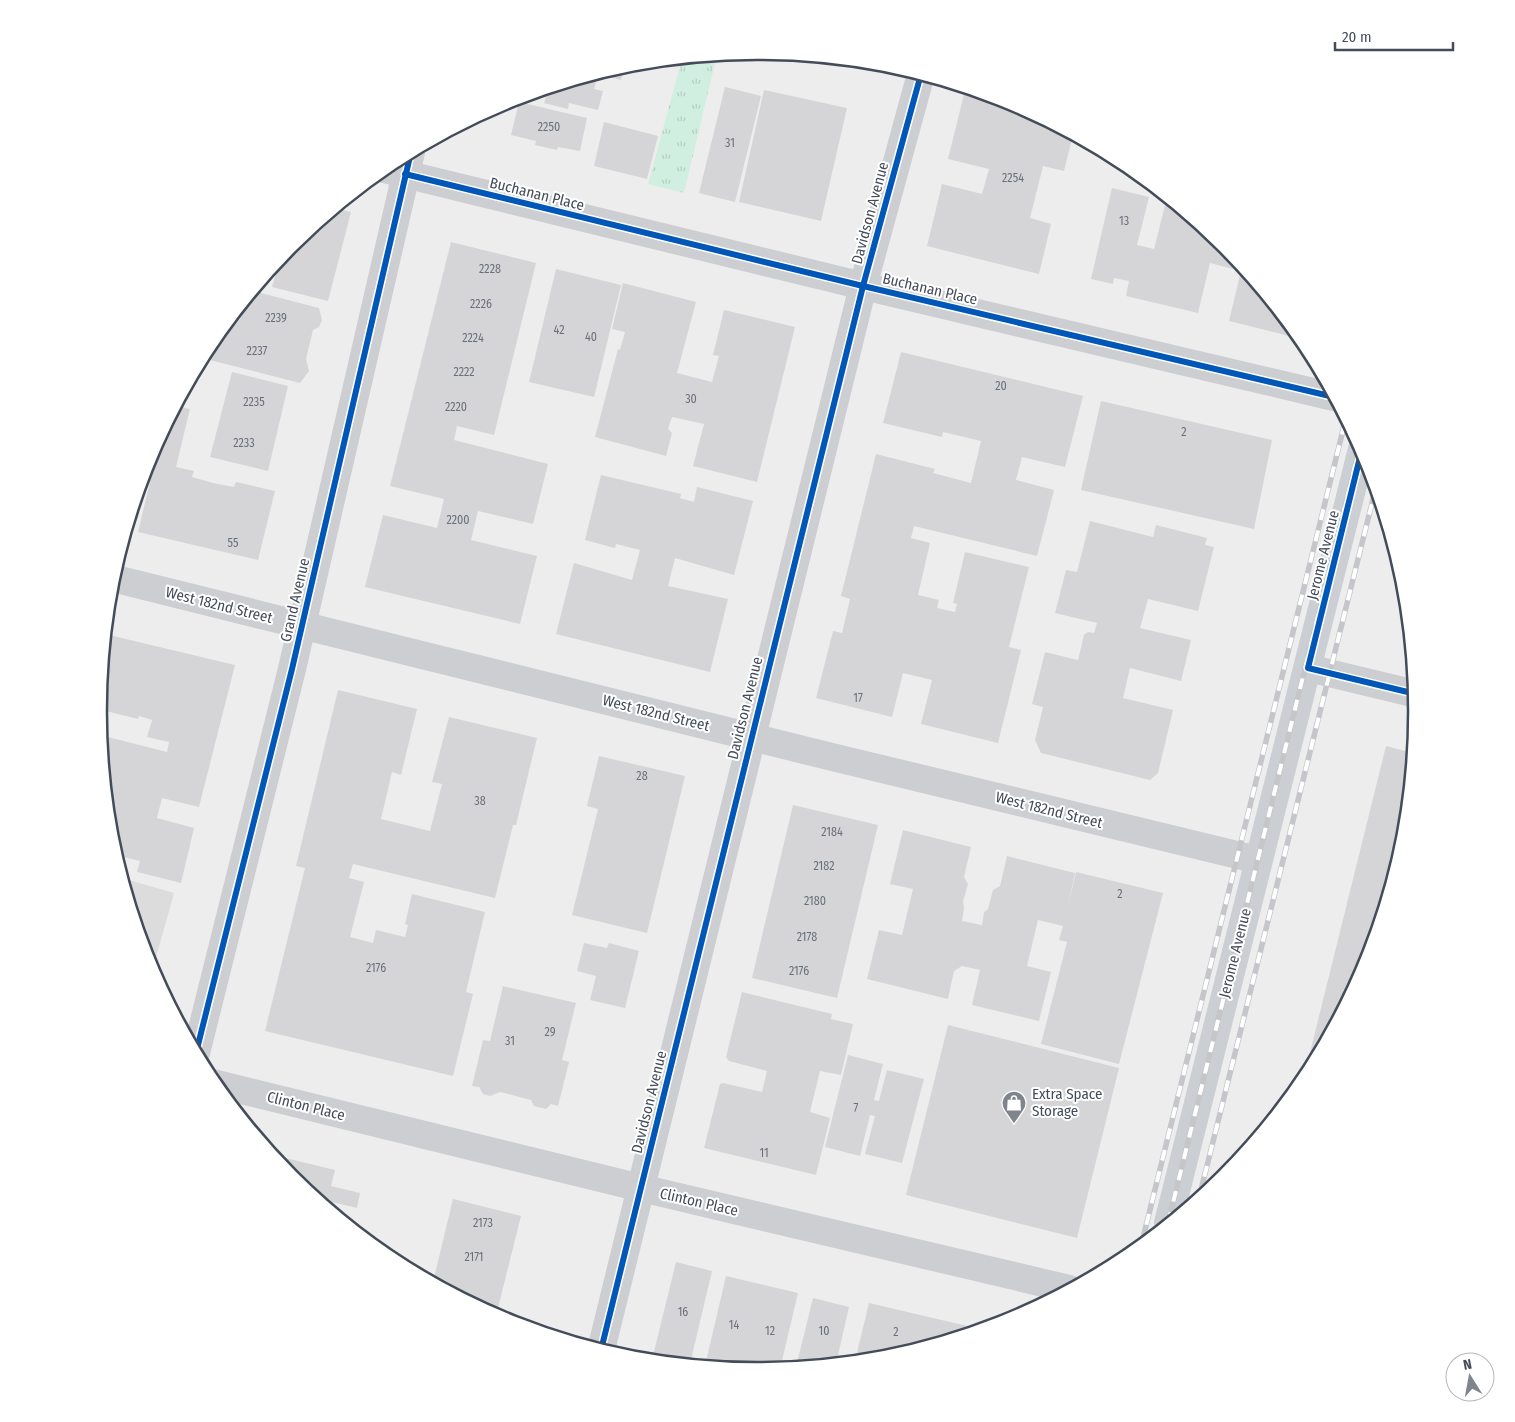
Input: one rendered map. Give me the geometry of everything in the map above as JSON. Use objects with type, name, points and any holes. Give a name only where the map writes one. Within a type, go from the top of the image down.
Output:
[{"type":"main road","name":"Jerome Avenue","points":[[1170,1214],[1359,462]]},
{"type":"street","name":"Davidson Avenue","points":[[602,1343],[862,286],[919,81]]},
{"type":"street","name":"Buchanan Place","points":[[403,166],[862,286],[1326,395]]},
{"type":"street","name":"Grand Avenue","points":[[198,1043],[301,626],[399,168]]},
{"type":"street","name":"West 182nd Street","points":[[120,580],[751,737],[1258,860]]},
{"type":"street","points":[[1308,668],[1408,692]]},
{"type":"street","name":"Clinton Place","points":[[226,1086],[641,1188],[1060,1287]]},
{"type":"shaded area","points":[[129,880],[174,893],[156,959],[141,920]]},
{"type":"green space","points":[[716,61],[684,193],[648,184],[680,65]]},
{"type":"building","points":[[622,75],[621,80],[611,77]]},
{"type":"building","points":[[596,80],[594,89],[603,91],[598,110],[569,103],[568,109],[544,103],[546,97],[544,96]]},
{"type":"building","points":[[725,87],[761,96],[735,202],[699,193]]},
{"type":"building","points":[[764,90],[847,108],[821,221],[739,202]]},
{"type":"building","points":[[964,94],[1007,110],[1072,141],[1064,171],[1043,166],[1030,218],[1051,224],[1039,274],[927,246],[942,184],[982,194],[989,169],[948,159]]},
{"type":"building","points":[[525,103],[587,118],[580,151],[558,147],[557,150],[535,145],[536,141],[511,135],[518,106]]},
{"type":"building","points":[[604,122],[658,136],[647,179],[594,166]]},
{"type":"building","points":[[1112,188],[1149,197],[1137,245],[1154,249],[1165,204],[1187,222],[1235,270],[1210,263],[1198,313],[1126,296],[1129,281],[1114,278],[1113,284],[1091,279]]},
{"type":"building","points":[[343,210],[351,212],[328,301],[272,287],[276,274],[297,251]]},
{"type":"building","points":[[451,242],[536,263],[494,435],[457,426],[454,440],[548,464],[533,524],[478,511],[471,540],[537,556],[520,624],[365,587],[383,515],[437,528],[444,499],[390,486]]},
{"type":"building","points":[[556,269],[621,285],[594,397],[529,382]]},
{"type":"building","points":[[1240,275],[1290,336],[1229,321]]},
{"type":"building","points":[[623,283],[696,302],[677,373],[712,382],[719,356],[713,355],[724,310],[795,327],[757,482],[693,466],[704,424],[672,417],[668,429],[672,433],[666,456],[595,437],[618,349],[620,350],[625,332],[612,329]]},
{"type":"building","points":[[259,293],[319,308],[322,320],[319,327],[313,330],[306,359],[309,371],[300,383],[209,360]]},
{"type":"building","points":[[901,352],[1083,396],[1065,467],[1022,457],[1016,480],[1054,490],[1037,556],[914,526],[911,538],[930,543],[918,595],[939,600],[937,608],[955,612],[957,604],[953,603],[965,552],[1029,567],[1009,647],[1021,650],[998,743],[921,724],[932,680],[903,673],[892,717],[816,698],[833,631],[842,633],[850,599],[841,596],[876,454],[935,469],[933,473],[971,483],[981,441],[943,432],[942,437],[883,423]]},
{"type":"building","points":[[232,372],[288,386],[268,471],[210,457]]},
{"type":"building","points":[[1101,401],[1272,440],[1254,529],[1081,490]]},
{"type":"building","points":[[182,407],[190,409],[176,467],[194,471],[192,477],[213,483],[234,487],[236,482],[275,491],[258,560],[138,532],[156,462]]},
{"type":"building","points":[[601,475],[681,494],[680,498],[694,502],[697,487],[753,501],[734,575],[675,558],[668,586],[728,599],[710,672],[556,634],[574,563],[632,580],[640,550],[616,544],[615,548],[585,540]]},
{"type":"building","points":[[1090,521],[1153,537],[1156,525],[1207,538],[1205,545],[1214,547],[1198,611],[1148,599],[1140,628],[1191,640],[1181,681],[1130,668],[1123,698],[1173,710],[1158,773],[1150,780],[1041,753],[1035,740],[1043,707],[1032,704],[1045,652],[1078,660],[1084,635],[1088,632],[1094,633],[1097,623],[1055,613],[1066,570],[1077,572]]},
{"type":"building","points":[[111,635],[235,665],[199,807],[162,798],[157,818],[194,828],[181,883],[137,872],[140,861],[124,857],[112,796],[108,737],[167,752],[169,742],[147,737],[152,720],[139,716],[138,719],[107,711]]},
{"type":"building","points":[[338,690],[417,709],[401,775],[392,772],[381,819],[430,831],[442,784],[432,782],[449,717],[537,738],[516,825],[513,825],[495,898],[353,864],[349,878],[364,882],[350,937],[373,943],[376,930],[405,937],[408,925],[405,924],[412,894],[485,912],[466,992],[473,994],[453,1076],[265,1031],[305,868],[296,866]]},
{"type":"building","points":[[1386,746],[1407,751],[1403,796],[1396,838],[1374,920],[1359,960],[1341,999],[1309,1057]]},
{"type":"building","points":[[599,756],[685,776],[647,933],[572,915],[598,809],[587,806]]},
{"type":"building","points":[[793,805],[878,825],[837,998],[752,978]]},
{"type":"building","points":[[903,830],[971,847],[964,877],[968,884],[963,902],[962,921],[982,925],[984,912],[988,909],[993,890],[1000,886],[1007,856],[1075,873],[1068,906],[1076,872],[1163,893],[1119,1064],[1041,1044],[1067,942],[1059,940],[1063,926],[1038,920],[1027,966],[1051,972],[1039,1021],[972,1005],[980,970],[962,966],[954,971],[948,999],[867,979],[879,930],[902,935],[913,889],[890,884]]},
{"type":"building","points":[[584,943],[607,948],[609,943],[639,951],[625,1008],[590,1000],[596,976],[577,971]]},
{"type":"building","points":[[503,986],[576,1003],[562,1060],[569,1062],[558,1106],[551,1104],[546,1109],[534,1106],[531,1100],[500,1092],[490,1096],[483,1094],[479,1087],[472,1086],[483,1040],[490,1041]]},
{"type":"building","points":[[742,992],[832,1014],[831,1019],[853,1024],[841,1075],[820,1071],[810,1112],[830,1118],[816,1175],[704,1148],[720,1084],[723,1083],[762,1092],[767,1071],[729,1061],[726,1057]]},
{"type":"building","name":"Extra Space Storage","points":[[948,1025],[1119,1068],[1077,1238],[906,1195]]},
{"type":"building","points":[[848,1055],[883,1064],[874,1100],[879,1101],[887,1070],[924,1079],[902,1163],[865,1154],[875,1116],[870,1115],[860,1156],[825,1147]]},
{"type":"building","points":[[285,1158],[335,1170],[331,1186],[360,1193],[357,1208],[330,1201]]},
{"type":"building","points":[[453,1199],[521,1216],[498,1308],[434,1276]]},
{"type":"building","points":[[676,1262],[712,1271],[691,1358],[654,1353]]},
{"type":"building","points":[[726,1276],[798,1293],[782,1361],[706,1360]]},
{"type":"building","points":[[813,1298],[849,1307],[838,1357],[797,1361]]},
{"type":"building","points":[[869,1303],[969,1326],[926,1340],[857,1354]]},
{"type":"railway","points":[[1144,1234],[1343,428]]},
{"type":"railway","points":[[1170,1214],[1357,458]]},
{"type":"railway","points":[[1202,1186],[1373,499]]},
{"type":"cycle path","points":[[603,1343],[863,286],[919,81]]},
{"type":"cycle path","points":[[198,1043],[292,669],[409,162]]},
{"type":"cycle path","points":[[405,174],[863,286],[1326,395]]},
{"type":"cycle path","points":[[1359,462],[1308,668],[1408,692]]},
{"type":"place","name":"Extra Space Storage","points":[[1014,1124]]}]
